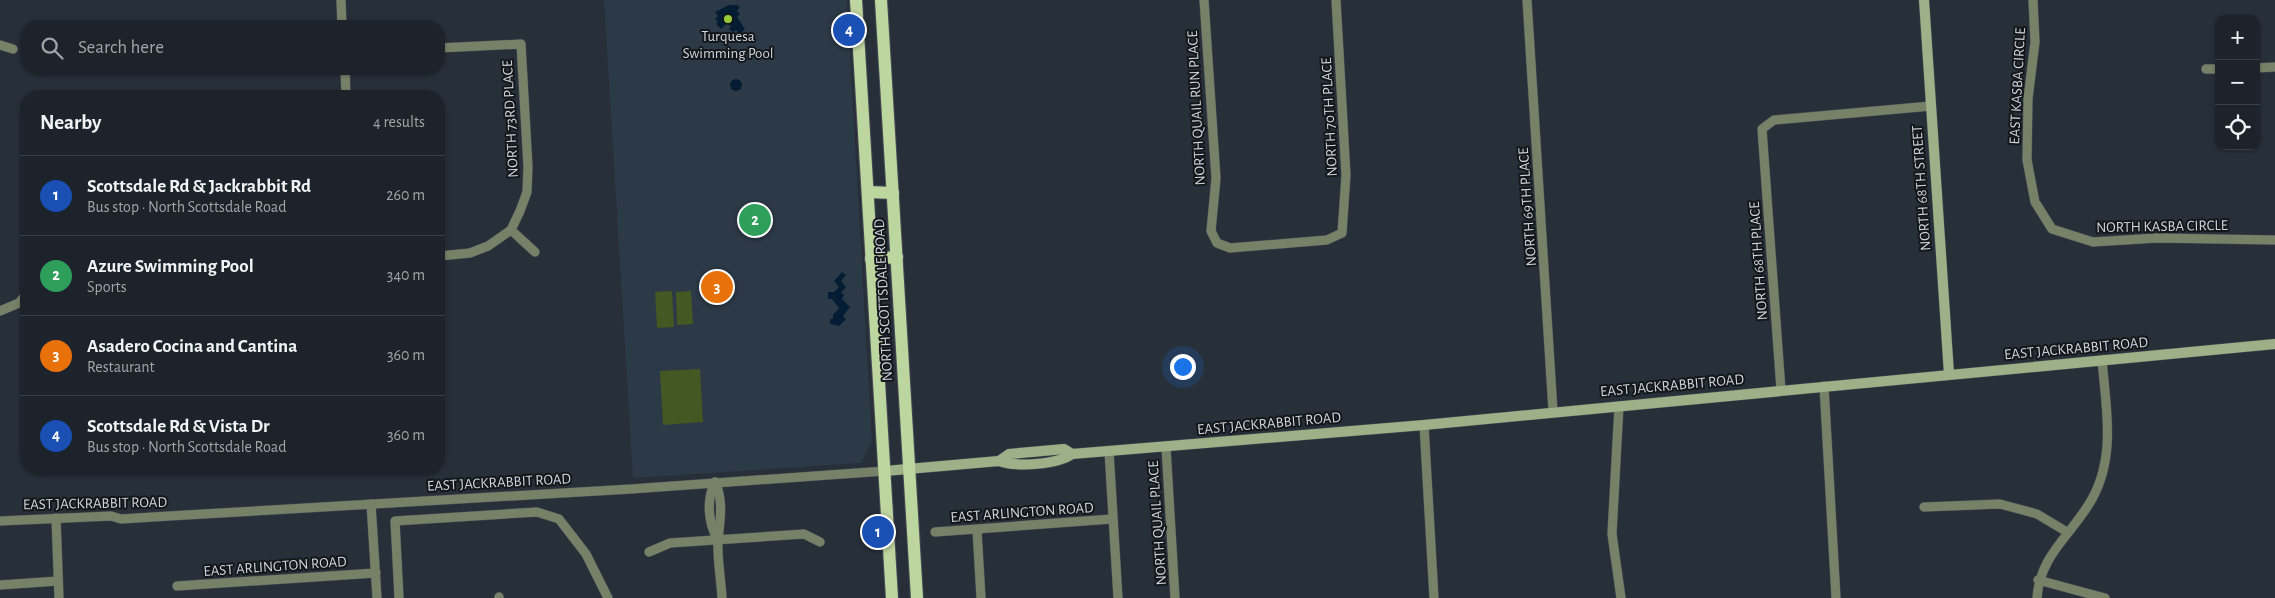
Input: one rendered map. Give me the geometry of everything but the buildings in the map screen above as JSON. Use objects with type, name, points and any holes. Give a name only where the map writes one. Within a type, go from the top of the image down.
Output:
[{"type":"main road","name":"NORTH SCOTTSDALE ROAD","points":[[856,0],[892,598]]},
{"type":"main road","name":"NORTH SCOTTSDALE ROAD","points":[[881,0],[917,598]]},
{"type":"main road","points":[[868,192],[893,193]]},
{"type":"main road","points":[[871,259],[898,258]]},
{"type":"street","points":[[341,0],[342,20]]},
{"type":"street","name":"NORTH QUAIL RUN PLACE","points":[[1204,0],[1216,178],[1211,230],[1216,243],[1230,248],[1326,240],[1342,233]]},
{"type":"street","name":"NORTH 70TH PLACE","points":[[1336,0],[1346,175],[1342,233]]},
{"type":"street","name":"NORTH 69TH PLACE","points":[[1527,0],[1553,412]]},
{"type":"street","name":"NORTH 68TH STREET","points":[[1924,0],[1949,374]]},
{"type":"street","name":"EAST KASBA CIRCLE","points":[[2033,0],[2035,42],[2028,99],[2027,160],[2036,202],[2052,229]]},
{"type":"street","name":"NORTH 73RD PLACE","points":[[445,48],[521,44],[528,167],[527,192],[511,230]]},
{"type":"street","points":[[0,45],[13,49]]},
{"type":"street","points":[[2260,68],[2275,67]]},
{"type":"street","points":[[2206,69],[2215,69]]},
{"type":"street","points":[[344,75],[346,90]]},
{"type":"street","name":"NORTH 68TH PLACE","points":[[1781,390],[1762,129],[1774,120],[1931,106]]},
{"type":"street","name":"NORTH KASBA CIRCLE","points":[[2052,229],[2093,242],[2157,238],[2275,240]]},
{"type":"street","points":[[445,255],[470,253],[488,246],[511,230],[535,252]]},
{"type":"street","points":[[0,311],[20,302]]},
{"type":"street","name":"EAST JACKRABBIT ROAD","points":[[0,521],[111,516],[121,519],[885,471],[999,461],[1009,454],[1064,449],[1072,454],[1424,425],[2275,344]]},
{"type":"street","points":[[2037,598],[2038,580],[2052,552],[2092,499],[2103,469],[2109,439],[2102,360]]},
{"type":"street","points":[[1824,386],[1836,598]]},
{"type":"street","points":[[1619,406],[1612,534],[1621,598]]},
{"type":"street","points":[[1424,425],[1434,598]]},
{"type":"street","name":"NORTH QUAIL PLACE","points":[[1166,447],[1175,598]]},
{"type":"street","points":[[1109,451],[1118,598]]},
{"type":"street","points":[[715,482],[709,493],[710,517],[711,528],[718,540],[722,598]]},
{"type":"street","points":[[371,504],[377,598]]},
{"type":"street","points":[[1924,507],[2000,504],[2037,514],[2067,532]]},
{"type":"street","points":[[400,598],[395,521],[537,512],[559,519],[586,554],[608,598]]},
{"type":"street","points":[[56,518],[59,598]]},
{"type":"street","name":"EAST ARLINGTON ROAD","points":[[935,532],[1112,518]]},
{"type":"street","points":[[977,530],[981,598]]},
{"type":"street","points":[[649,552],[670,543],[804,534],[820,542]]},
{"type":"street","name":"EAST ARLINGTON ROAD","points":[[177,586],[376,573]]},
{"type":"street","points":[[2038,580],[2105,598]]},
{"type":"street","points":[[0,585],[58,581]]},
{"type":"shaded area","points":[[604,0],[847,0],[872,442],[861,463],[633,478]]},
{"type":"green space","points":[[672,291],[674,327],[657,328],[655,292]]},
{"type":"green space","points":[[691,291],[693,324],[677,325],[676,292]]},
{"type":"green space","points":[[700,369],[703,422],[663,425],[660,371]]},
{"type":"water","name":"Turquesa Swimming Pool","points":[[729,5],[740,7],[737,11],[740,14],[737,17],[745,29],[740,34],[736,30],[733,32],[729,29],[731,26],[727,23],[721,29],[716,24],[718,22],[715,19],[718,16],[715,12]]},
{"type":"water","points":[[736,79],[742,85],[736,91],[730,85]]},
{"type":"water","points":[[751,202],[755,202],[762,209],[759,211],[762,215],[760,218],[764,226],[761,229],[765,233],[760,238],[756,234],[752,238],[738,225],[744,218],[747,221],[749,220],[741,212]]},
{"type":"water","points":[[842,272],[846,275],[841,281],[846,287],[841,293],[844,295],[842,299],[850,307],[843,316],[846,319],[839,326],[830,324],[830,319],[833,319],[833,315],[839,308],[832,299],[828,299],[828,292],[834,292],[839,287],[834,281]]},
{"type":"place","name":"Turquesa Swimming Pool","points":[[728,19]]},
{"type":"place","name":"Scottsdale Rd & Vista Dr","points":[[849,30]]},
{"type":"place","name":"Azure Swimming Pool","points":[[755,220]]},
{"type":"place","name":"Asadero Cocina and Cantina","points":[[717,287]]},
{"type":"place","name":"Scottsdale Rd & Jackrabbit Rd","points":[[878,532]]}]
